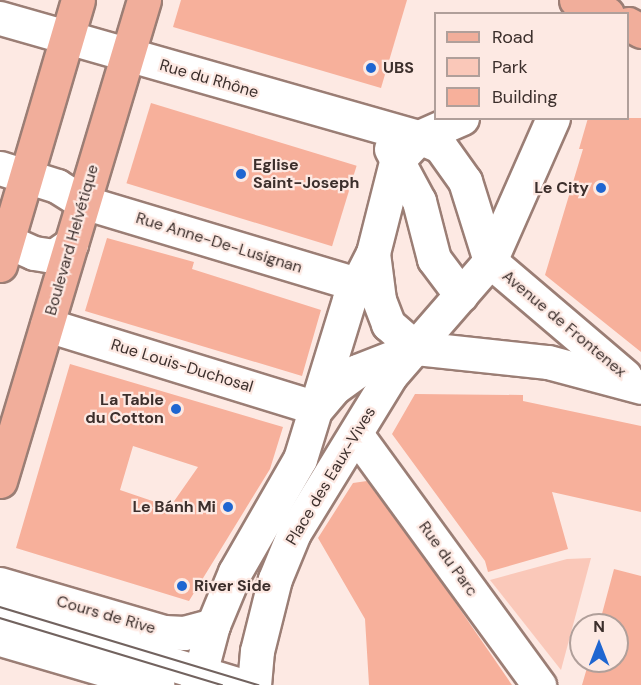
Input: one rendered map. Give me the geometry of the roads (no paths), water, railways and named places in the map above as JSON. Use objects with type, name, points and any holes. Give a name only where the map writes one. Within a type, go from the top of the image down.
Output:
[{"type":"main road","points":[[2,248],[13,172],[67,38],[78,0]]},
{"type":"main road","name":"Boulevard Helvétique","points":[[0,481],[144,0]]},
{"type":"street","name":"Rue du Rhône","points":[[0,18],[128,55],[394,145]]},
{"type":"street","points":[[394,145],[457,120]]},
{"type":"street","name":"Place des Eaux-Vives","points":[[254,685],[256,651],[284,555],[391,375],[490,261],[553,120]]},
{"type":"street","points":[[394,145],[440,146],[465,181],[490,261]]},
{"type":"street","points":[[394,145],[426,221],[434,259],[461,295]]},
{"type":"street","name":"Place des Eaux-Vives","points":[[199,679],[213,625],[244,556],[300,459],[356,284],[373,253],[394,145]]},
{"type":"street","name":"Rue Anne-De-Lusignan","points":[[13,172],[57,186],[83,202],[356,284]]},
{"type":"street","points":[[2,248],[54,256],[71,244]]},
{"type":"street","name":"Place des Eaux-Vives","points":[[373,253],[379,300],[388,324],[416,348]]},
{"type":"street","name":"Avenue de Frontenex","points":[[490,261],[592,351],[640,387]]},
{"type":"street","name":"Rue Louis-Duchosal","points":[[47,325],[317,408]]},
{"type":"street","name":"Place des Eaux-Vives","points":[[317,408],[334,388],[357,371],[416,348]]},
{"type":"street","name":"Avenue de Frontenex","points":[[416,348],[548,362],[640,387]]},
{"type":"street","name":"Rue du Parc","points":[[356,434],[539,685]]},
{"type":"street","name":"Cours de Rive","points":[[0,584],[164,632],[184,633],[213,625]]},
{"type":"street","points":[[0,612],[199,679],[240,685]]},
{"type":"street","points":[[0,639],[157,685]]},
{"type":"tram line","points":[[0,607],[259,685]]},
{"type":"tram line","points":[[0,618],[222,685]]},
{"type":"place","name":"UBS","points":[[371,68]]},
{"type":"place","name":"Eglise Saint-Joseph","points":[[241,174]]},
{"type":"place","name":"Le City","points":[[601,188]]},
{"type":"place","name":"La Table du Cotton","points":[[176,409]]},
{"type":"place","name":"Le Bánh Mi","points":[[228,507]]},
{"type":"place","name":"River Side","points":[[182,586]]}]
